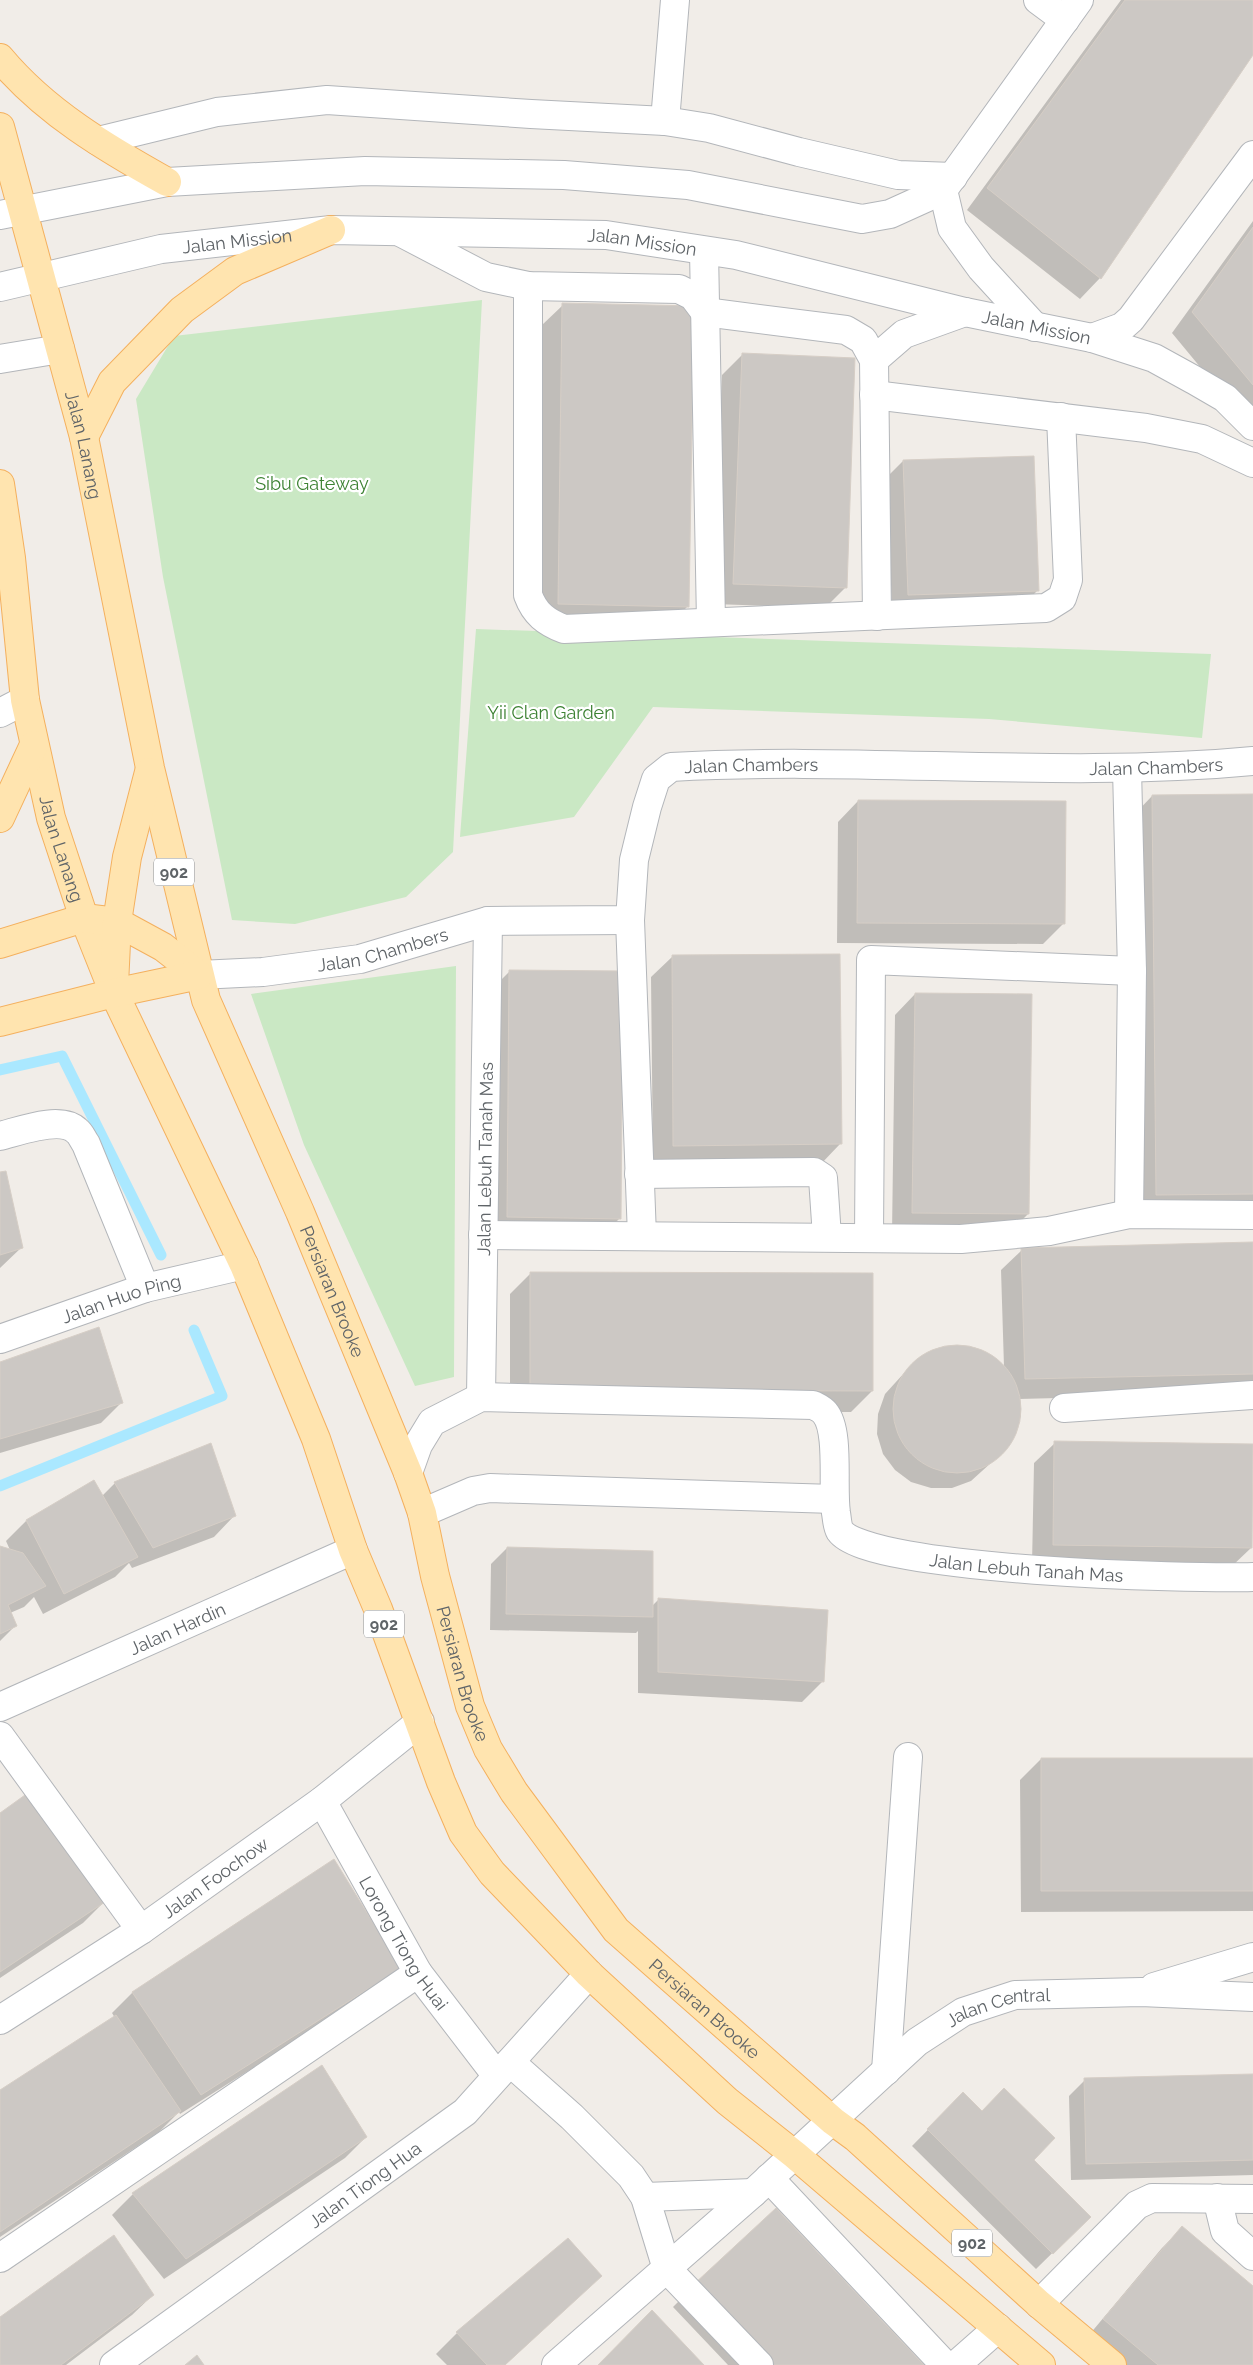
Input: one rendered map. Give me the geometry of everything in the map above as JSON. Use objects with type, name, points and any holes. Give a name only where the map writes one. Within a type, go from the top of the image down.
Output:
[{"type":"main road","points":[[0,58],[19,82],[52,110],[119,156],[167,182]]},
{"type":"main road","name":"Jalan Lanang","points":[[0,127],[11,213],[40,277],[84,437],[150,768]]},
{"type":"main road","points":[[84,437],[112,382],[182,310],[235,271],[331,230]]},
{"type":"main road","name":"Jalan Lanang","points":[[0,484],[11,558],[25,700],[51,818],[84,918]]},
{"type":"main road","points":[[0,818],[34,746]]},
{"type":"main road","points":[[114,993],[118,922],[127,857],[150,768]]},
{"type":"main road","name":"Persiaran Brooke","points":[[150,768],[206,1000],[300,1212],[408,1474],[422,1513],[438,1585],[470,1706],[488,1749],[514,1792],[616,1930],[833,2121],[855,2137],[1039,2304],[1112,2365]]},
{"type":"main road","points":[[0,944],[84,918],[118,922],[163,947],[199,975]]},
{"type":"main road","name":"902","points":[[84,918],[114,993],[244,1265],[316,1439],[353,1550],[378,1608],[441,1782],[463,1833],[492,1873],[589,1974],[727,2101],[795,2155],[1041,2365]]},
{"type":"main road","points":[[0,1022],[114,993],[199,975]]},
{"type":"street","points":[[664,121],[675,0]]},
{"type":"street","points":[[11,213],[167,182],[365,171],[564,175],[688,185],[862,219],[890,214],[948,183],[1072,10],[1038,0]]},
{"type":"street","points":[[98,141],[217,112],[327,100],[664,121],[709,128],[799,152],[898,175],[948,183]]},
{"type":"street","points":[[1092,338],[1122,327],[1131,319],[1253,155]]},
{"type":"street","points":[[948,183],[952,228],[981,268],[1035,327]]},
{"type":"street","name":"Jalan Mission","points":[[0,286],[161,249],[331,230],[606,235],[736,255],[965,312],[1092,338],[1154,358],[1225,398],[1253,426]]},
{"type":"street","points":[[398,230],[486,277],[528,286],[679,289],[693,296],[705,312],[846,330],[863,340],[874,360],[877,616]]},
{"type":"street","points":[[704,251],[711,622]]},
{"type":"street","points":[[528,286],[528,596],[533,609],[548,623],[564,629],[1046,608],[1062,598],[1068,580],[1061,417]]},
{"type":"street","points":[[874,360],[904,334],[965,312]]},
{"type":"street","points":[[0,359],[60,349]]},
{"type":"street","points":[[874,395],[1146,428],[1202,439],[1253,463]]},
{"type":"street","points":[[0,713],[25,700]]},
{"type":"street","name":"Jalan Chambers","points":[[199,975],[263,972],[360,958],[488,921],[630,920],[634,860],[647,807],[656,779],[671,767],[810,766],[1127,769],[1253,761]]},
{"type":"street","points":[[1127,769],[1132,971],[1129,1214]]},
{"type":"street","points":[[630,920],[642,1236]]},
{"type":"street","name":"Jalan Lebuh Tanah Mas","points":[[481,1397],[488,921]]},
{"type":"street","points":[[870,1237],[871,960],[1132,971]]},
{"type":"street","points":[[0,1136],[55,1123],[68,1125],[78,1131],[86,1144],[146,1288]]},
{"type":"street","points":[[639,1174],[814,1172],[823,1178],[826,1191],[826,1237]]},
{"type":"street","points":[[483,1235],[961,1239],[1049,1230],[1129,1214],[1253,1215]]},
{"type":"street","name":"Jalan Huo Ping","points":[[0,1339],[146,1288],[244,1265]]},
{"type":"street","points":[[1064,1408],[1253,1395]]},
{"type":"street","name":"Jalan Lebuh Tanah Mas","points":[[408,1474],[418,1446],[432,1422],[481,1397],[813,1405],[825,1412],[833,1427],[834,1499],[839,1529],[847,1539],[872,1548],[918,1557],[1065,1574],[1253,1577]]},
{"type":"street","points":[[422,1513],[473,1491],[490,1488],[834,1499]]},
{"type":"street","name":"Jalan Hardin","points":[[0,1707],[353,1550]]},
{"type":"street","name":"Jalan Foochow","points":[[0,2020],[141,1930],[322,1801],[420,1722]]},
{"type":"street","points":[[0,1736],[8,1765],[141,1930]]},
{"type":"street","points":[[886,2071],[908,1757]]},
{"type":"street","name":"Lorong Tiong Huai","points":[[322,1801],[418,1973],[503,2069],[572,2117],[631,2176],[645,2197],[667,2269]]},
{"type":"street","points":[[1141,1992],[1253,1957]]},
{"type":"street","points":[[0,2258],[418,1973]]},
{"type":"street","name":"Jalan Tiong Hua","points":[[114,2365],[465,2112],[589,1974]]},
{"type":"street","name":"Jalan Central","points":[[556,2365],[795,2155],[918,2042],[963,2012],[1015,1995],[1141,1992],[1253,1997]]},
{"type":"street","points":[[645,2197],[761,2185],[945,2365]]},
{"type":"street","points":[[1039,2304],[1137,2205],[1152,2198],[1253,2199]]},
{"type":"street","points":[[1218,2198],[1225,2231],[1253,2256]]},
{"type":"street","points":[[667,2269],[759,2365]]},
{"type":"street","points":[[956,2365],[998,2328]]},
{"type":"green space","name":"Sibu Gateway","points":[[482,300],[453,852],[406,897],[295,924],[232,920],[163,577],[136,399],[174,336]]},
{"type":"green space","name":"Yii Clan Garden","points":[[476,629],[1211,654],[1202,738],[989,719],[653,707],[574,817],[460,837]]},
{"type":"green space","points":[[456,966],[454,1377],[415,1386],[304,1145],[251,994]]},
{"type":"building","points":[[1125,0],[1253,0],[1253,55],[1101,279],[987,188]]},
{"type":"building","points":[[1253,227],[1253,385],[1192,312]]},
{"type":"building","points":[[562,303],[694,306],[689,607],[558,604]]},
{"type":"building","points":[[742,353],[855,358],[847,588],[733,584]]},
{"type":"building","points":[[1034,456],[1039,591],[908,595],[903,460]]},
{"type":"building","points":[[1253,794],[1253,1194],[1156,1195],[1152,795]]},
{"type":"building","points":[[858,800],[1066,801],[1065,924],[857,923]]},
{"type":"building","points":[[840,954],[842,1144],[673,1146],[672,955]]},
{"type":"building","points":[[509,970],[623,971],[621,1219],[507,1217]]},
{"type":"building","points":[[915,993],[1032,994],[1029,1214],[912,1213]]},
{"type":"building","points":[[6,1171],[23,1248],[0,1255],[0,1172]]},
{"type":"building","points":[[1253,1242],[1253,1374],[1025,1379],[1021,1248]]},
{"type":"building","points":[[530,1272],[873,1273],[873,1391],[530,1390]]},
{"type":"building","points":[[99,1327],[123,1403],[0,1439],[0,1362]]},
{"type":"building","points":[[957,1345],[970,1346],[982,1350],[1002,1364],[1016,1384],[1020,1396],[1020,1422],[1016,1434],[1002,1454],[982,1468],[970,1472],[957,1473],[944,1472],[932,1468],[912,1454],[898,1434],[894,1422],[893,1409],[894,1396],[898,1384],[912,1364],[932,1350],[944,1346]]},
{"type":"building","points":[[1054,1441],[1253,1444],[1252,1548],[1053,1545]]},
{"type":"building","points":[[211,1443],[236,1516],[153,1548],[114,1482]]},
{"type":"building","points":[[94,1480],[138,1557],[64,1594],[26,1520]]},
{"type":"building","points":[[0,1546],[23,1553],[46,1586],[8,1605],[17,1626],[0,1634]]},
{"type":"building","points":[[507,1547],[653,1551],[653,1617],[506,1614]]},
{"type":"building","points":[[658,1598],[828,1610],[824,1682],[658,1672]]},
{"type":"building","points":[[1041,1758],[1253,1758],[1253,1891],[1041,1891]]},
{"type":"building","points":[[25,1795],[105,1902],[0,1972],[0,1813]]},
{"type":"building","points":[[334,1859],[401,1968],[201,2095],[132,1992]]},
{"type":"building","points":[[116,2015],[181,2111],[0,2232],[0,2090]]},
{"type":"building","points":[[322,2065],[367,2137],[186,2259],[132,2193]]},
{"type":"building","points":[[1253,2074],[1253,2160],[1086,2164],[1084,2078]]},
{"type":"building","points":[[1004,2088],[1055,2138],[1034,2160],[1091,2217],[1053,2254],[927,2129],[963,2092],[982,2111]]},
{"type":"building","points":[[776,2208],[924,2365],[768,2365],[693,2285]]},
{"type":"building","points":[[1182,2226],[1253,2286],[1253,2365],[1158,2365],[1103,2319]]},
{"type":"building","points":[[114,2235],[154,2295],[61,2365],[0,2365],[0,2317]]},
{"type":"building","points":[[568,2238],[602,2276],[505,2365],[487,2365],[456,2332]]},
{"type":"building","points":[[652,2310],[704,2365],[598,2365]]},
{"type":"building","points":[[197,2355],[204,2365],[185,2365]]},
{"type":"waterway","points":[[0,1070],[62,1056],[161,1255]]},
{"type":"waterway","points":[[0,1486],[222,1396],[194,1330]]}]
